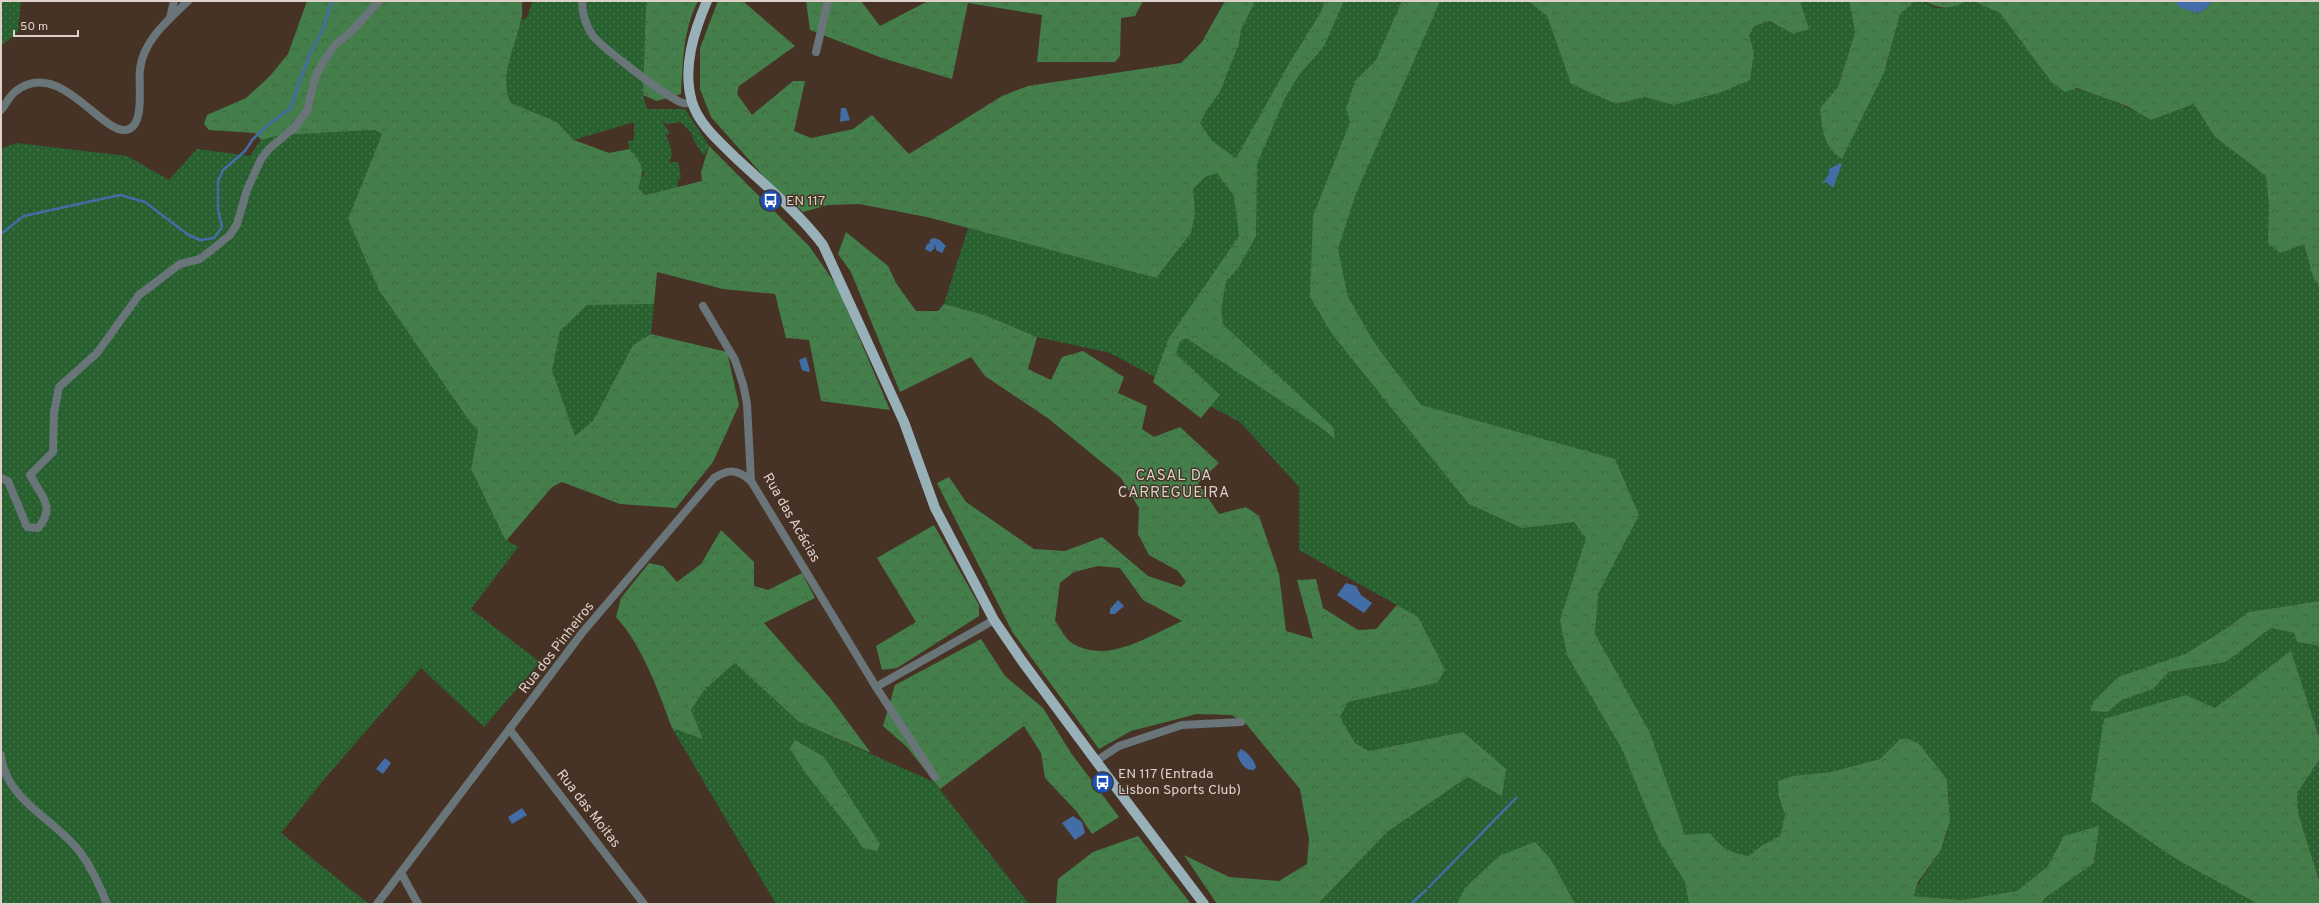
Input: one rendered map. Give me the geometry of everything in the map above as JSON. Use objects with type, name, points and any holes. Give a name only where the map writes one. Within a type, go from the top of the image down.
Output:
[{"type":"main road","points":[[707,1],[695,32],[691,51],[689,79],[692,102],[703,122],[718,140],[807,226],[826,250],[902,417],[935,508],[994,620],[1022,661],[1204,904]]},
{"type":"street","points":[[170,18],[174,1]]},
{"type":"street","points":[[1,110],[16,91],[36,81],[58,86],[111,124],[124,130],[129,129],[138,120],[140,112],[139,79],[143,57],[147,47],[170,18],[188,1]]},
{"type":"street","points":[[1,478],[8,481],[27,527],[38,528],[46,518],[48,507],[30,475],[53,452],[54,413],[59,387],[97,353],[139,296],[180,264],[200,258],[230,236],[237,224],[247,190],[261,159],[269,149],[295,127],[307,111],[315,77],[325,59],[336,44],[352,31],[379,1]]},
{"type":"street","points":[[582,1],[582,9],[587,25],[594,36],[605,48],[668,95],[683,103],[692,102]]},
{"type":"street","points":[[816,52],[828,1]]},
{"type":"street","name":"Rua das Acácias","points":[[703,306],[735,360],[743,384],[747,404],[751,481],[876,687],[935,776]]},
{"type":"street","name":"Rua dos Pinheiros","points":[[377,904],[582,633],[714,478],[725,471],[734,470],[751,481]]},
{"type":"street","points":[[876,687],[994,620]]},
{"type":"street","points":[[1096,761],[1119,746],[1182,725],[1241,722]]},
{"type":"street","name":"Rua das Moitas","points":[[510,730],[644,904]]},
{"type":"street","points":[[1,755],[2,764],[16,793],[80,852],[98,883],[107,904]]},
{"type":"street","points":[[401,873],[418,904]]},
{"type":"green space","points":[[1,1],[21,1],[18,32],[1,46]]},
{"type":"green space","points":[[307,1],[522,1],[522,18],[507,72],[507,93],[511,103],[557,122],[574,140],[609,153],[629,149],[640,163],[642,176],[638,188],[645,195],[702,181],[701,172],[709,146],[809,246],[837,286],[890,410],[821,401],[809,340],[786,338],[775,294],[723,289],[657,272],[654,304],[587,305],[560,331],[552,370],[575,436],[593,421],[633,345],[651,334],[727,352],[739,405],[713,462],[676,508],[620,504],[562,482],[552,487],[506,541],[471,469],[478,431],[468,419],[379,290],[348,219],[382,134],[375,130],[280,135],[261,140],[255,133],[209,130],[204,124],[207,115],[246,98],[270,76],[288,54]]},
{"type":"green space","points":[[533,1],[646,1],[643,95],[647,109],[685,109],[709,146],[704,156],[694,141],[691,132],[681,122],[668,124],[662,121],[670,134],[665,135],[669,141],[672,155],[669,162],[678,162],[681,177],[677,183],[678,187],[645,195],[637,188],[644,173],[629,149],[628,141],[634,140],[634,122],[574,140],[557,122],[511,103],[507,83],[509,61],[522,19],[527,17]]},
{"type":"green space","points":[[646,1],[698,1],[689,23],[683,58],[681,94],[657,101],[643,95]]},
{"type":"green space","points":[[718,1],[746,1],[745,3],[795,46],[739,86],[737,94],[752,115],[793,81],[805,81],[794,131],[811,138],[853,129],[872,115],[909,154],[1002,96],[1028,86],[1181,63],[1202,42],[1225,1],[1255,1],[1241,30],[1239,43],[1220,92],[1206,111],[1200,123],[1212,141],[1236,158],[1290,62],[1321,12],[1325,1],[1344,1],[1324,46],[1299,75],[1285,98],[1257,164],[1256,236],[1239,267],[1226,281],[1221,310],[1223,324],[1333,427],[1335,439],[1319,426],[1186,338],[1180,341],[1176,354],[1220,395],[1201,418],[1153,382],[1169,338],[1239,236],[1234,196],[1217,173],[1205,177],[1193,189],[1195,213],[1191,233],[1156,278],[927,217],[859,204],[828,205],[803,212],[768,181],[711,117],[700,89],[700,48]]},
{"type":"green space","points":[[806,1],[861,1],[880,26],[928,1],[1143,1],[1135,16],[1121,18],[1120,56],[1115,62],[1037,62],[1042,15],[968,3],[952,79],[882,58],[810,30]]},
{"type":"green space","points":[[1225,1],[1529,1],[1547,16],[1571,84],[1616,104],[1645,97],[1673,105],[1754,51],[1749,36],[1753,26],[1770,21],[1793,34],[1808,29],[1800,1],[1849,1],[1855,32],[1838,87],[1820,108],[1884,73],[1900,14],[1915,1],[1923,2],[1938,8],[1943,8],[1973,1],[2000,13],[2052,83],[2103,97],[2151,120],[2194,104],[2215,137],[2266,176],[2269,206],[2280,252],[2304,244],[2313,277],[2320,289],[2320,601],[2248,612],[2227,628],[2185,654],[2118,677],[2090,711],[2107,712],[2122,700],[2153,689],[2169,672],[2226,662],[2271,628],[2294,633],[2297,642],[2320,646],[2320,740],[2291,652],[2215,708],[2186,695],[2091,801],[2176,859],[2258,904],[2041,904],[2045,898],[2094,863],[2099,826],[2017,891],[1962,900],[1914,896],[1922,878],[1944,843],[1947,834],[1949,816],[1949,797],[1947,778],[1900,739],[1880,759],[1831,772],[1793,776],[1779,797],[1785,815],[1780,836],[1761,846],[1749,857],[1737,854],[1727,849],[1710,833],[1732,904],[1318,904],[1387,832],[1468,777],[1502,795],[1463,732],[1367,751],[1355,743],[1340,717],[1348,702],[1437,683],[1418,617],[1299,550],[1299,487],[1240,422],[1110,353],[1037,337],[985,315],[944,304],[968,228],[1156,278],[1202,42]]},
{"type":"green space","points":[[1402,1],[1440,1],[1355,196],[1338,249],[1348,297],[1375,344],[1421,405],[1615,459],[1639,515],[1598,594],[1595,634],[1650,733],[1685,835],[1710,833],[1718,842],[1732,852],[1749,856],[1761,846],[1780,836],[1785,815],[1779,797],[1778,781],[1793,776],[1831,772],[1880,759],[1900,739],[1908,739],[1919,744],[1947,779],[1950,821],[1941,850],[1918,882],[1914,896],[1962,900],[2017,891],[2048,866],[2064,836],[2099,826],[2094,863],[2045,898],[2041,904],[1689,904],[1685,882],[1659,840],[1622,749],[1567,655],[1560,620],[1586,538],[1574,522],[1522,528],[1469,504],[1332,334],[1310,297],[1313,216],[1350,122],[1346,109],[1355,81],[1375,62]]},
{"type":"green space","points":[[1529,1],[1800,1],[1809,29],[1793,34],[1770,21],[1754,26],[1749,36],[1754,51],[1750,80],[1722,92],[1673,105],[1645,97],[1616,104],[1571,84],[1547,16]]},
{"type":"green space","points":[[1849,1],[1915,1],[1900,14],[1884,73],[1842,159],[1835,154],[1827,143],[1823,131],[1820,108],[1838,87],[1855,32]]},
{"type":"green space","points":[[1925,1],[1968,1],[1951,7],[1942,7]]},
{"type":"green space","points":[[1973,1],[2174,1],[2197,13],[2204,10],[2213,1],[2320,1],[2320,289],[2313,277],[2304,244],[2280,253],[2268,243],[2269,206],[2266,176],[2215,137],[2194,104],[2151,120],[2127,106],[2077,88],[2065,92],[2052,83],[2000,13]]},
{"type":"green space","points":[[375,130],[382,134],[348,220],[468,419],[478,431],[471,469],[506,540],[518,547],[471,609],[540,662],[484,727],[421,668],[326,777],[281,833],[369,904],[1,904],[1,149],[16,143],[127,156],[169,180],[197,149],[250,156],[261,140],[280,135]]},
{"type":"green space","points":[[846,232],[888,266],[896,283],[916,311],[938,311],[944,304],[985,315],[1037,337],[1028,369],[1051,380],[1062,357],[1083,351],[1124,377],[1118,393],[1147,406],[1142,429],[1154,437],[1180,427],[1219,463],[1198,483],[1219,514],[1246,507],[1259,516],[1279,574],[1286,631],[1313,639],[1297,580],[1316,579],[1323,608],[1358,630],[1376,629],[1397,605],[1418,617],[1445,670],[1437,683],[1348,702],[1340,717],[1355,743],[1368,751],[1463,732],[1506,769],[1502,796],[1468,777],[1387,832],[1318,904],[1217,904],[1184,855],[1229,877],[1279,881],[1307,864],[1309,839],[1300,789],[1247,725],[1232,715],[1197,714],[1131,731],[1099,749],[1013,633],[937,483],[949,477],[966,502],[1034,549],[1065,551],[1102,537],[1148,576],[1181,587],[1186,582],[1178,571],[1149,555],[1138,534],[1139,508],[1121,478],[1049,419],[985,376],[971,357],[900,392],[851,272],[838,254]],"holes":[[[1098,566],[1120,568],[1143,600],[1182,621],[1128,646],[1113,650],[1099,651],[1085,649],[1069,641],[1055,621],[1060,583],[1074,572]]]},
{"type":"green space","points":[[611,303],[654,304],[651,334],[633,345],[593,421],[575,436],[552,370],[559,331],[587,305]]},
{"type":"green space","points":[[934,525],[979,605],[979,616],[897,668],[882,670],[876,646],[916,622],[877,558]]},
{"type":"green space","points":[[721,530],[754,562],[754,586],[768,590],[802,573],[815,598],[764,623],[830,698],[871,753],[799,722],[735,663],[705,689],[691,710],[703,739],[672,728],[642,655],[634,641],[616,617],[621,598],[649,563],[663,566],[677,582],[701,564]]},
{"type":"green space","points":[[2320,601],[2320,646],[2297,642],[2294,633],[2271,628],[2226,662],[2169,672],[2153,689],[2122,700],[2107,712],[2090,711],[2094,701],[2118,677],[2185,654],[2227,628],[2248,612]]},
{"type":"green space","points":[[981,639],[1005,676],[1043,708],[1071,753],[1119,817],[1092,834],[1077,812],[1045,778],[1041,753],[1024,726],[940,789],[907,747],[883,726],[895,685]]},
{"type":"green space","points":[[2291,651],[2320,740],[2320,759],[2297,793],[2298,813],[2320,883],[2320,904],[2258,904],[2176,859],[2091,801],[2104,719],[2186,695],[2215,708]]},
{"type":"green space","points":[[735,663],[799,722],[934,782],[1029,904],[776,904],[672,728],[703,739],[691,710],[705,689]]},
{"type":"green space","points":[[795,740],[824,757],[880,844],[877,851],[863,848],[816,787],[790,748]]},
{"type":"green space","points":[[2320,759],[2320,883],[2298,813],[2297,793]]},
{"type":"green space","points":[[1138,836],[1191,904],[1056,904],[1058,879],[1093,852]]},
{"type":"green space","points":[[1535,842],[1550,858],[1575,904],[1457,904],[1465,888],[1499,856]]},
{"type":"water","points":[[2174,1],[2213,1],[2204,10],[2197,13],[2181,8]]},
{"type":"water","points":[[841,108],[846,108],[850,120],[840,122]]},
{"type":"water","points":[[1840,163],[1842,164],[1833,188],[1826,182],[1822,184],[1829,174],[1829,169]]},
{"type":"water","points":[[934,238],[940,240],[946,246],[942,253],[936,250],[935,244],[934,249],[930,252],[925,249],[927,244],[931,243],[929,242],[931,239]]},
{"type":"water","points":[[806,357],[810,371],[808,372],[802,370],[799,360]]},
{"type":"water","points":[[1346,583],[1356,586],[1361,595],[1372,603],[1364,613],[1337,595]]},
{"type":"water","points":[[1118,600],[1124,606],[1115,614],[1110,614],[1110,609]]},
{"type":"water","points":[[1241,749],[1246,752],[1252,760],[1256,767],[1254,770],[1245,768],[1241,763],[1237,754]]},
{"type":"water","points":[[385,758],[391,763],[383,774],[376,769]]},
{"type":"water","points":[[522,808],[527,815],[512,824],[508,817]]},
{"type":"water","points":[[1073,816],[1082,822],[1085,833],[1075,840],[1062,823]]},
{"type":"waterway","points":[[1,234],[24,216],[120,195],[145,202],[187,234],[200,240],[214,238],[222,227],[218,209],[218,181],[223,170],[245,151],[253,139],[269,124],[290,109],[309,56],[323,29],[332,1]]},
{"type":"waterway","points":[[1429,887],[1516,798]]},
{"type":"waterway","points":[[1411,904],[1426,890]]},
{"type":"place","name":"EN 117","points":[[771,201]]},
{"type":"place","name":"EN 117 (Entrada Lisbon Sports Club)","points":[[1103,782]]},
{"type":"district","name":"CASAL DA CARREGUEIRA","points":[[1174,484]]}]
